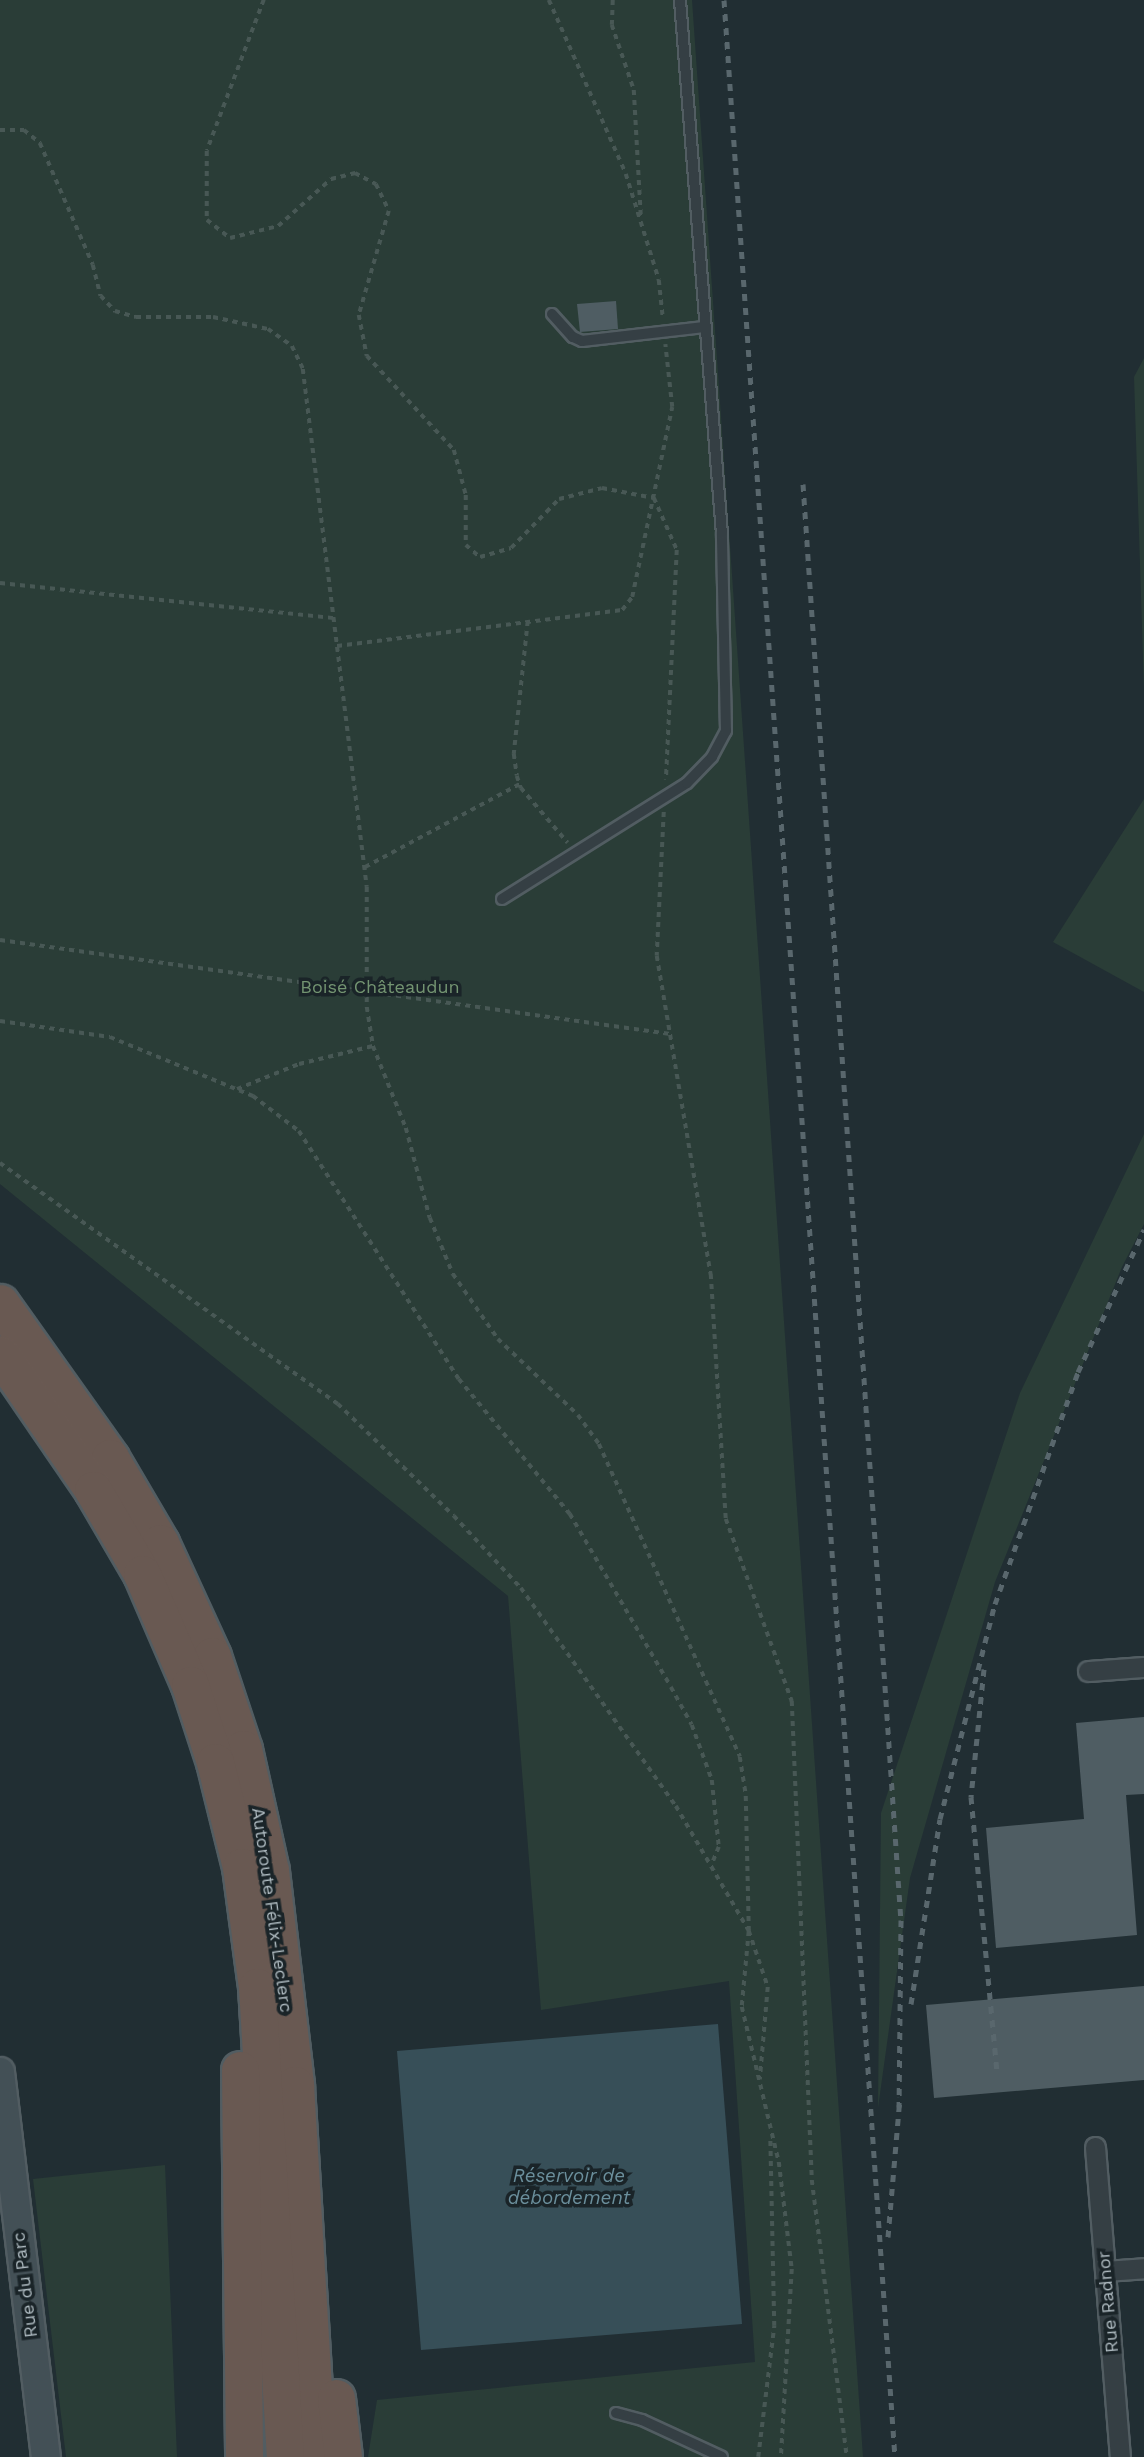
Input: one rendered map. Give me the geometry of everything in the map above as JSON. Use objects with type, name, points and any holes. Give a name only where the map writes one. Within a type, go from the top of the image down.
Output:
[{"type":"highway","name":"Autoroute Félix-Leclerc","points":[[0,1303],[124,1479],[183,1586],[212,1656],[243,1749],[265,1847],[295,2085],[317,2457]]},
{"type":"highway","name":"Autoroute Félix-Leclerc","points":[[0,1354],[93,1490],[152,1595],[194,1698],[237,1849],[259,2013],[285,2457]]},
{"type":"highway","points":[[237,1849],[244,2457]]},
{"type":"highway","points":[[295,2085],[343,2457]]},
{"type":"street","points":[[1088,1671],[1144,1667]]},
{"type":"street","name":"Rue du Parc","points":[[0,2072],[6,2183],[46,2457]]},
{"type":"street","name":"Rue Radnor","points":[[1096,2147],[1120,2457]]},
{"type":"street","points":[[1105,2271],[1144,2268]]},
{"type":"lane","points":[[502,899],[665,797],[712,757],[727,720],[722,534],[680,0]]},
{"type":"lane","points":[[552,314],[573,337],[582,341],[704,327]]},
{"type":"lane","points":[[616,2413],[642,2420],[722,2457]]},
{"type":"path","points":[[264,0],[207,151],[207,219],[230,238],[278,226],[331,179],[355,173],[376,184],[389,211],[359,315],[367,356],[453,450],[466,495],[466,545],[480,558],[511,548],[559,499],[602,488],[654,498]]},
{"type":"path","points":[[337,646],[622,610],[632,597],[672,407],[659,280],[626,174],[550,0]]},
{"type":"path","points":[[613,0],[612,25],[634,90],[641,222]]},
{"type":"path","points":[[0,130],[24,130],[40,143],[88,253],[101,296],[115,311],[136,317],[213,317],[268,329],[292,346],[303,369],[364,867],[367,988],[373,1046],[407,1128],[436,1236],[458,1282],[498,1339],[578,1415],[599,1444],[686,1643],[732,1731],[745,1782],[749,1931],[742,2007],[783,2184],[792,2269],[781,2457]]},
{"type":"path","points":[[654,498],[677,550],[657,956],[711,1274],[726,1519],[792,1701],[812,2180],[847,2457]]},
{"type":"path","points":[[0,583],[334,618]]},
{"type":"path","points":[[528,621],[514,754],[520,784],[576,853]]},
{"type":"path","points":[[364,867],[520,784]]},
{"type":"path","points":[[0,940],[367,988],[671,1034]]},
{"type":"path","points":[[0,1021],[110,1037],[237,1089],[282,1115],[308,1143],[460,1379],[570,1514],[698,1740],[716,1803],[719,1847],[713,1862]]},
{"type":"path","points":[[237,1089],[288,1068],[373,1046]]},
{"type":"path","points":[[0,1163],[245,1334],[338,1404],[385,1446],[534,1605],[713,1862],[749,1931],[768,1987],[760,2084]]},
{"type":"path","points":[[758,2457],[774,2326],[771,2136]]},
{"type":"green space","name":"Boisé Châteaudun","points":[[0,0],[692,0],[863,2457],[368,2457],[377,2400],[755,2362],[729,1981],[541,2010],[508,1596],[0,1184]]},
{"type":"green space","points":[[1144,358],[1144,690],[1134,377]]},
{"type":"green space","points":[[1144,799],[1144,992],[1053,942]]},
{"type":"green space","points":[[1144,1134],[1144,1224],[1122,1267],[995,1582],[910,1878],[878,2108],[881,1813],[1020,1393]]},
{"type":"green space","points":[[165,2165],[177,2457],[66,2457],[33,2179]]},
{"type":"water","name":"Réservoir de débordement","points":[[718,2024],[742,2324],[421,2350],[397,2051]]},
{"type":"building","points":[[616,301],[618,329],[580,332],[577,304]]},
{"type":"building","points":[[1144,1717],[1144,1794],[1126,1795],[1137,1935],[996,1948],[986,1828],[1084,1819],[1076,1723]]},
{"type":"building","points":[[1144,1986],[1144,2080],[934,2098],[926,2005]]},
{"type":"railway","points":[[724,0],[895,2457]]},
{"type":"railway","points":[[803,484],[901,1920],[899,2107]]},
{"type":"railway","points":[[911,2004],[940,1819],[995,1604],[1078,1372],[1144,1230]]},
{"type":"railway","points":[[984,1669],[971,1797],[997,2070]]},
{"type":"railway","points":[[888,2237],[900,2098]]}]
